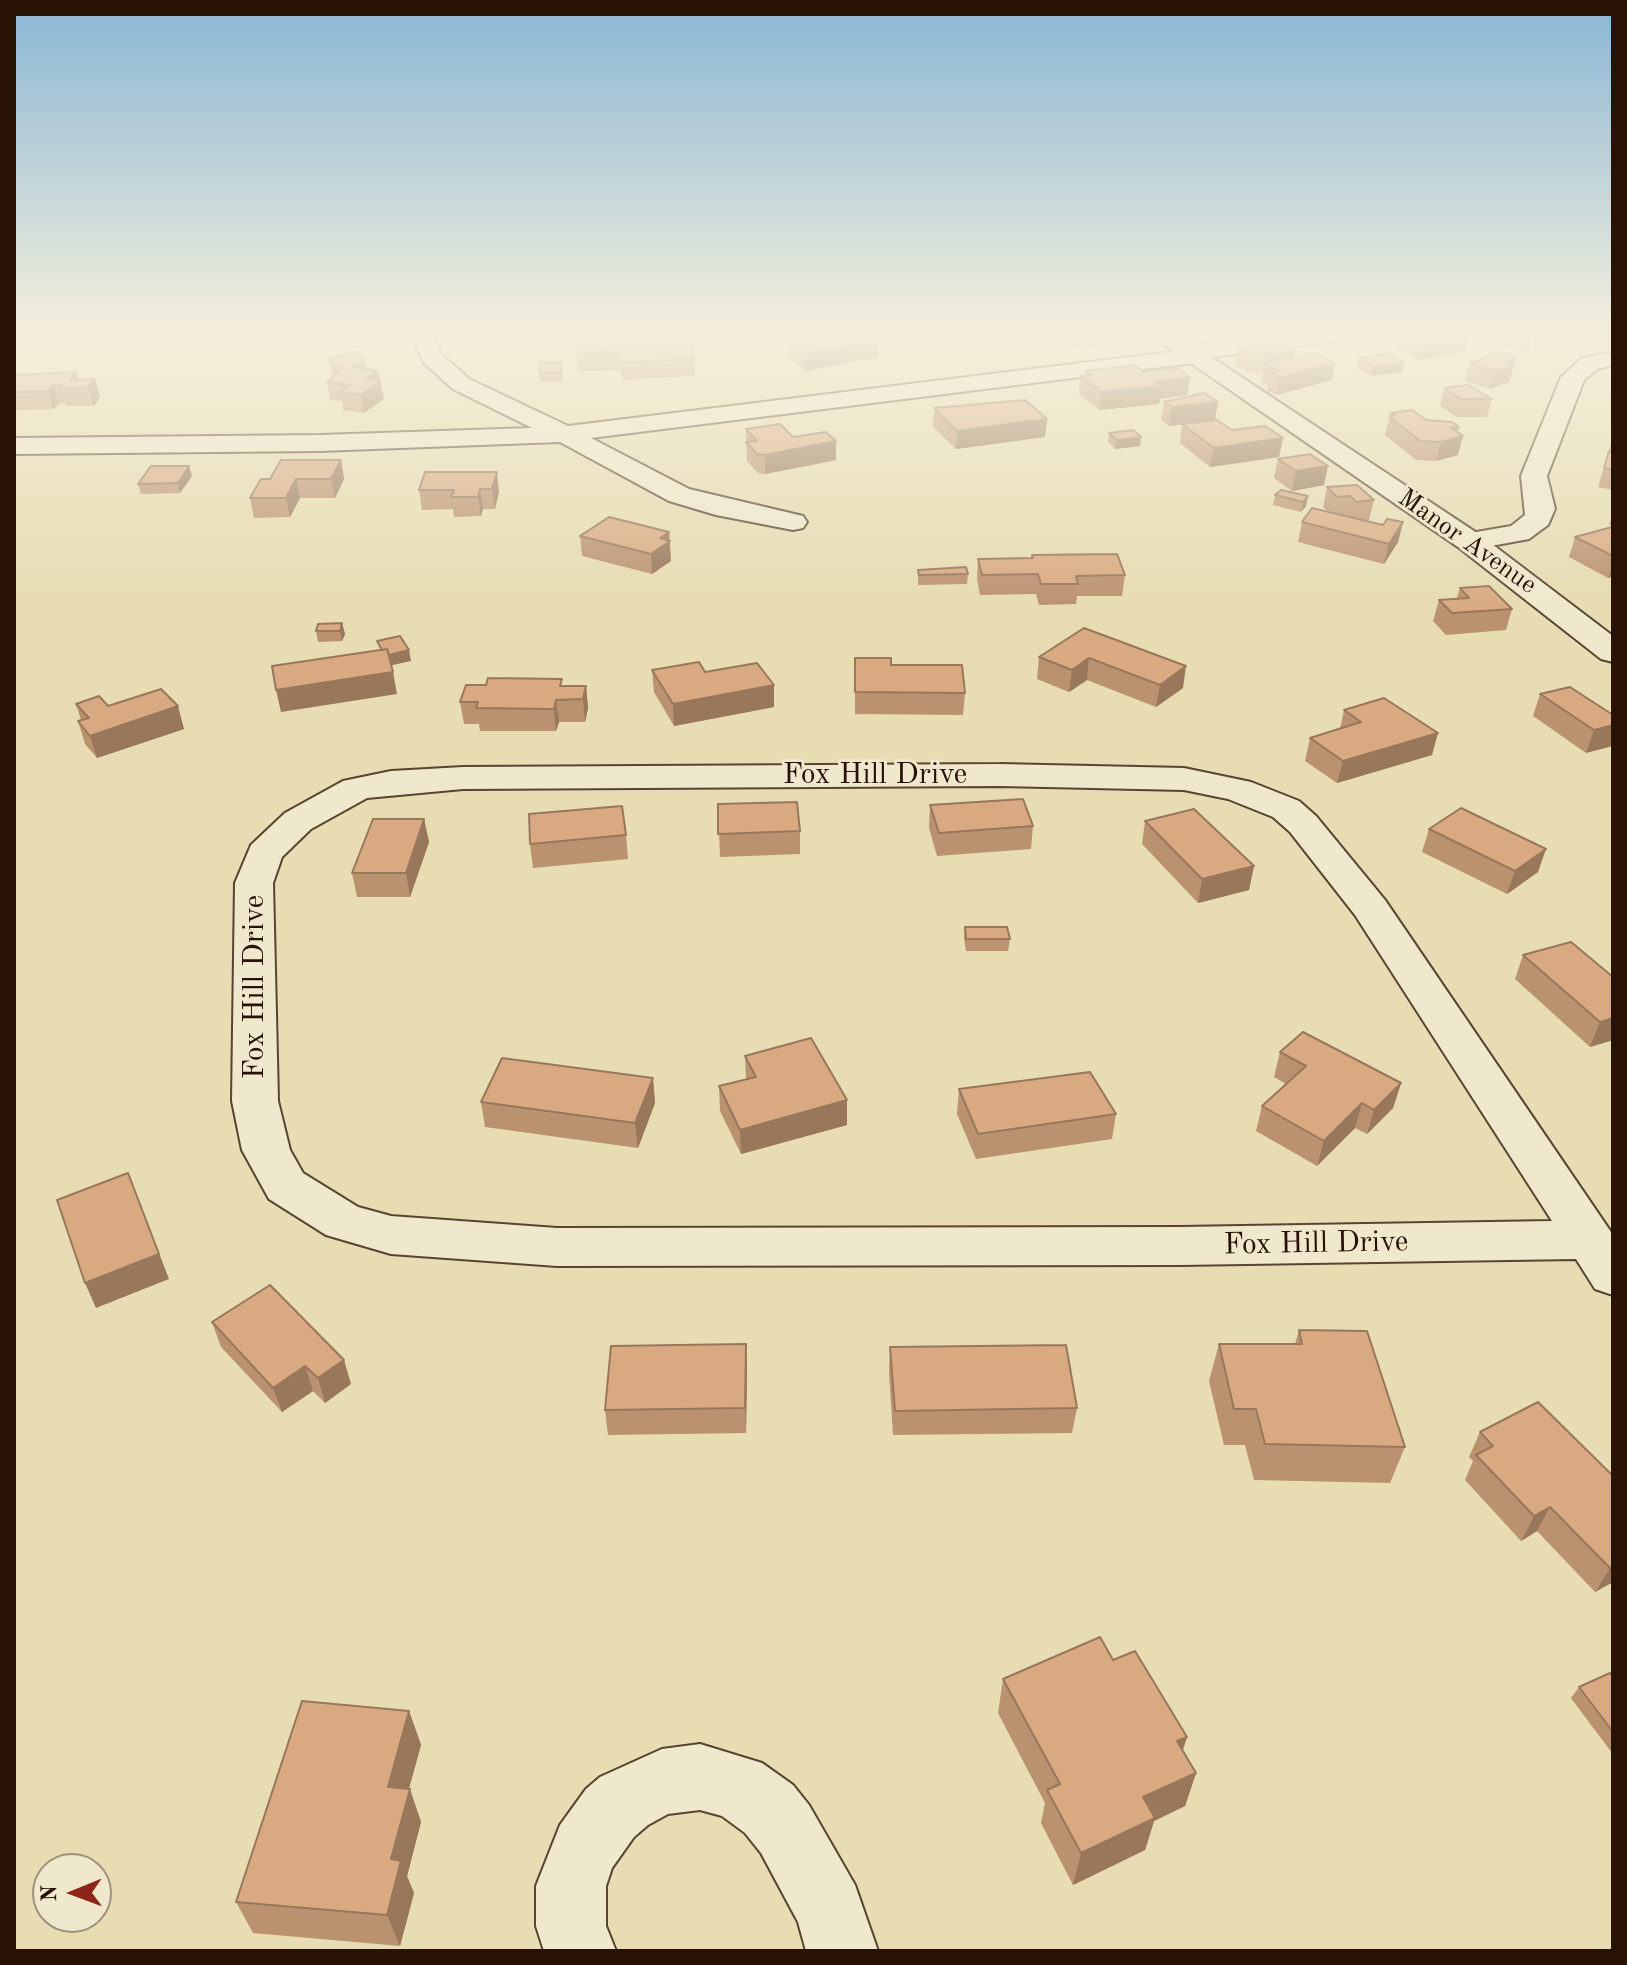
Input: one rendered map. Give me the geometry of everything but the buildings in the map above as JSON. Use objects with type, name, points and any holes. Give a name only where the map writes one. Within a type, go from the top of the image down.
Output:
[{"type":"street","points":[[544,424],[679,495],[716,507],[793,522]]},
{"type":"street","points":[[14,446],[274,444],[565,434],[647,424]]},
{"type":"street","name":"Manor Avenue","points":[[1294,424],[1469,541],[1613,652]]},
{"type":"street","points":[[1469,541],[1519,533],[1538,519],[1541,509],[1534,476],[1555,424]]},
{"type":"street","name":"Fox Hill Drive","points":[[1000,775],[1184,779],[1238,790],[1286,809],[1303,824],[1371,909],[1600,1258],[1180,1246],[557,1247],[391,1235],[343,1222],[286,1186],[266,1150],[255,1101],[254,883],[264,853],[298,821],[356,789],[391,782],[463,778],[1000,775]]},
{"type":"street","points":[[580,1951],[571,1926],[571,1886],[584,1849],[610,1813],[624,1801],[662,1782],[700,1777],[738,1787],[769,1809],[785,1829],[830,1910],[842,1951]]}]
